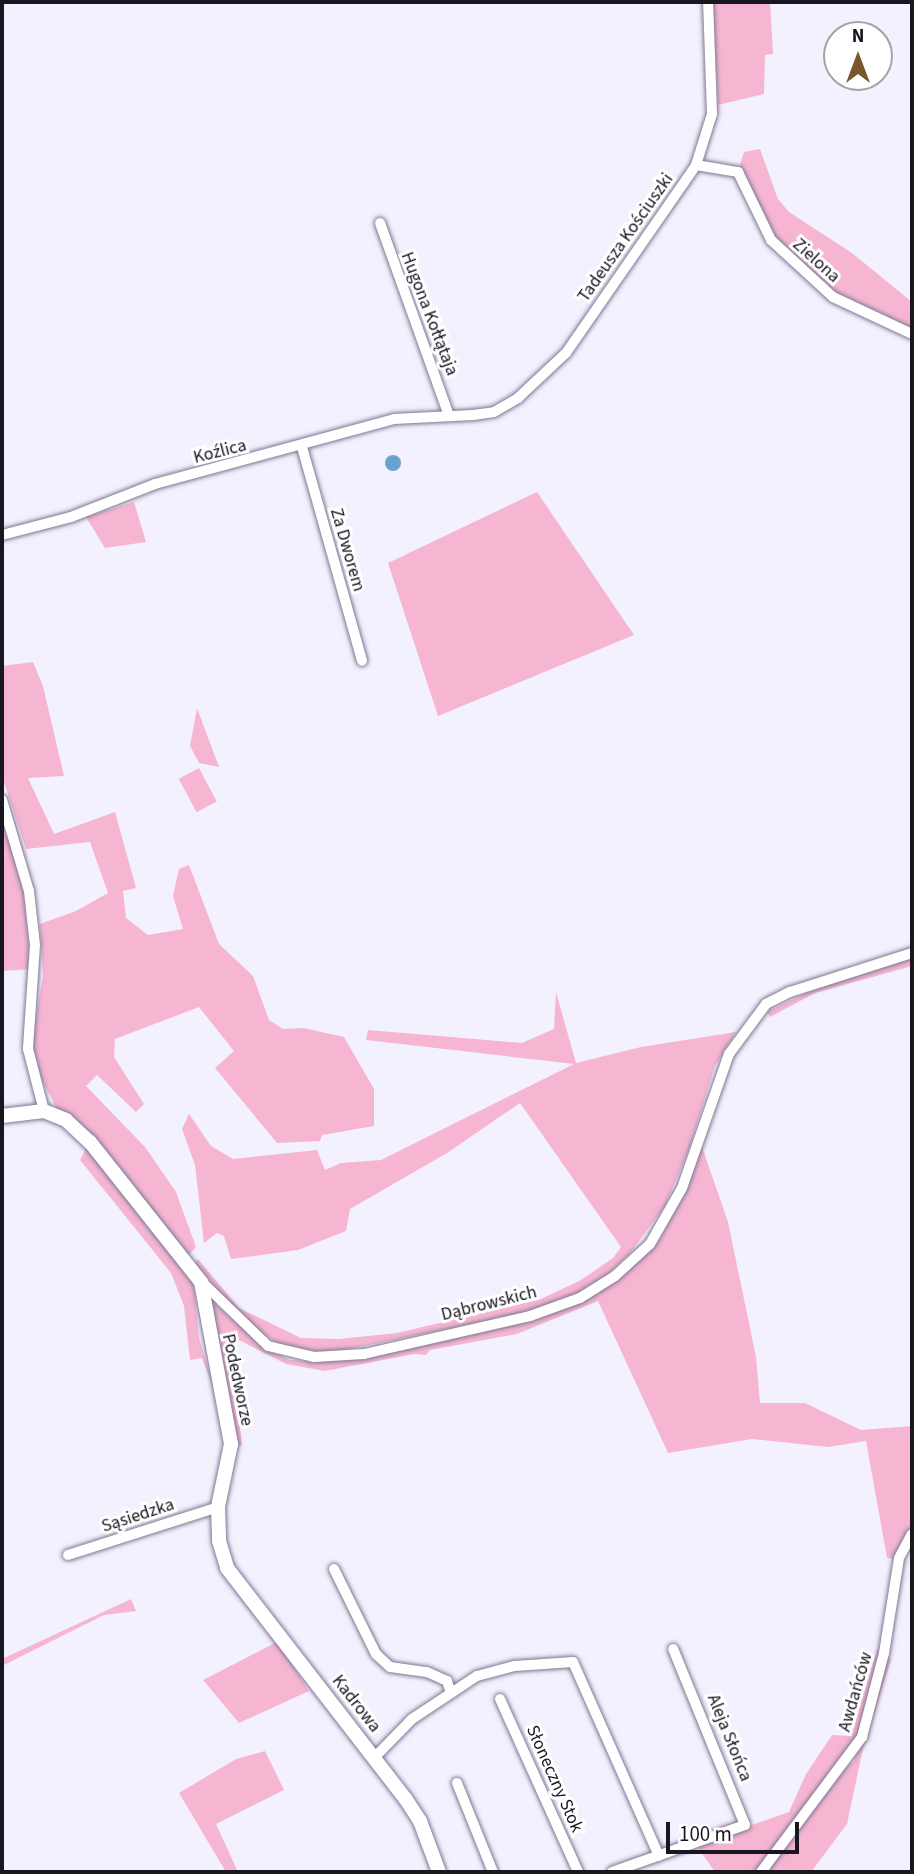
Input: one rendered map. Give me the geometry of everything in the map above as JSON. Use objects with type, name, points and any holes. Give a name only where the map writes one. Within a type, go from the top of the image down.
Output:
[{"type":"street","name":"Tadeusza Kościuszki","points":[[449,416],[494,412],[546,376],[696,165],[712,114],[708,2]]},
{"type":"street","name":"Zielona","points":[[696,165],[738,172],[771,240],[833,298],[912,334]]},
{"type":"street","name":"Hugona Kołłątaja","points":[[380,223],[449,416]]},
{"type":"street","name":"Koźlica","points":[[2,535],[71,517],[155,484],[302,447],[394,419],[449,416]]},
{"type":"street","name":"Za Dworem","points":[[302,447],[362,661]]},
{"type":"street","points":[[2,800],[29,891],[35,945],[28,1049],[44,1111],[2,1116]]},
{"type":"street","name":"Dąbrowskich","points":[[44,1111],[66,1120],[90,1142],[201,1282],[268,1346],[314,1357],[364,1354],[530,1316],[580,1298],[615,1276],[650,1244],[682,1188],[729,1054],[766,1004],[790,992],[912,954]]},
{"type":"street","name":"Podedworze","points":[[201,1282],[231,1444],[218,1507],[219,1541],[227,1567]]},
{"type":"street","name":"Sąsiedzka","points":[[68,1555],[218,1507]]},
{"type":"street","name":"Awdańców","points":[[761,1872],[862,1737],[884,1653],[899,1558],[912,1534]]},
{"type":"street","name":"Kadrowa","points":[[227,1567],[420,1821],[439,1872]]},
{"type":"street","points":[[334,1569],[376,1654],[390,1667],[427,1672],[447,1681],[450,1690]]},
{"type":"street","name":"Aleja Słońca","points":[[612,1872],[745,1825],[673,1649]]},
{"type":"street","points":[[374,1758],[411,1719],[450,1690],[477,1676],[515,1666],[573,1662],[659,1856]]},
{"type":"street","name":"Słoneczny Stok","points":[[500,1699],[578,1872]]},
{"type":"street","points":[[457,1783],[493,1872]]},
{"type":"shaded area","points":[[713,2],[770,2],[773,54],[765,55],[764,94],[718,105]]},
{"type":"shaded area","points":[[760,149],[778,199],[789,212],[852,253],[912,302],[912,331],[841,298],[780,248],[738,170],[744,152]]},
{"type":"shaded area","points":[[537,492],[634,635],[438,716],[388,563]]},
{"type":"shaded area","points":[[134,502],[146,542],[105,548],[86,517]]},
{"type":"shaded area","points":[[33,662],[43,686],[64,776],[28,778],[54,834],[115,812],[136,888],[123,891],[126,918],[148,935],[183,929],[173,896],[179,869],[189,865],[219,944],[253,976],[269,1020],[283,1029],[303,1028],[344,1037],[374,1089],[374,1126],[322,1135],[320,1141],[277,1143],[215,1068],[234,1051],[199,1007],[115,1039],[114,1057],[144,1104],[136,1112],[97,1075],[86,1086],[145,1147],[176,1192],[196,1247],[189,1255],[89,1134],[57,1109],[41,1078],[32,1040],[43,976],[40,924],[76,911],[108,893],[90,842],[26,849],[2,776],[2,666]]},
{"type":"shaded area","points":[[197,708],[219,767],[199,763],[190,746]]},
{"type":"shaded area","points":[[199,768],[217,802],[197,812],[179,779]]},
{"type":"shaded area","points":[[5,830],[23,884],[31,969],[2,971],[2,831]]},
{"type":"shaded area","points":[[912,958],[912,966],[815,993],[770,1017],[767,1012],[814,989]]},
{"type":"shaded area","points":[[556,992],[576,1063],[641,1047],[736,1032],[715,1066],[689,1149],[665,1206],[630,1253],[608,1274],[575,1295],[526,1313],[329,1353],[282,1346],[255,1328],[195,1263],[198,1259],[239,1308],[301,1338],[339,1339],[397,1333],[541,1299],[581,1280],[613,1258],[621,1247],[520,1103],[447,1153],[350,1209],[346,1231],[298,1250],[231,1259],[224,1236],[217,1233],[204,1243],[195,1165],[182,1129],[189,1114],[211,1146],[233,1159],[317,1150],[325,1170],[341,1163],[381,1160],[574,1064],[366,1040],[368,1030],[522,1043],[554,1029]]},
{"type":"shaded area","points":[[702,1147],[728,1222],[756,1357],[760,1403],[805,1403],[861,1430],[912,1426],[912,1526],[897,1559],[887,1558],[866,1441],[828,1447],[752,1439],[668,1453],[598,1301],[517,1334],[430,1350],[426,1355],[414,1354],[325,1371],[286,1364],[229,1335],[242,1445],[237,1447],[209,1299],[268,1350],[290,1360],[315,1362],[363,1358],[533,1319],[638,1261],[658,1242],[683,1197]]},
{"type":"shaded area","points":[[86,1148],[187,1272],[194,1286],[199,1338],[215,1392],[202,1358],[190,1360],[184,1306],[171,1273],[80,1160]]},
{"type":"shaded area","points":[[131,1599],[136,1611],[104,1615],[2,1666],[2,1659]]},
{"type":"shaded area","points":[[277,1642],[309,1691],[239,1723],[203,1680]]},
{"type":"shaded area","points":[[877,1650],[881,1651],[860,1734],[755,1872],[715,1872],[696,1845],[789,1812],[806,1774],[832,1735],[851,1736]]},
{"type":"shaded area","points":[[887,1654],[891,1660],[862,1753],[847,1824],[811,1872],[765,1872],[832,1781],[854,1761]]},
{"type":"shaded area","points":[[265,1751],[284,1790],[216,1824],[238,1872],[226,1872],[179,1793],[236,1759]]},
{"type":"water","points":[[390,455],[396,455],[401,463],[399,469],[390,471],[385,466],[385,460]]}]
